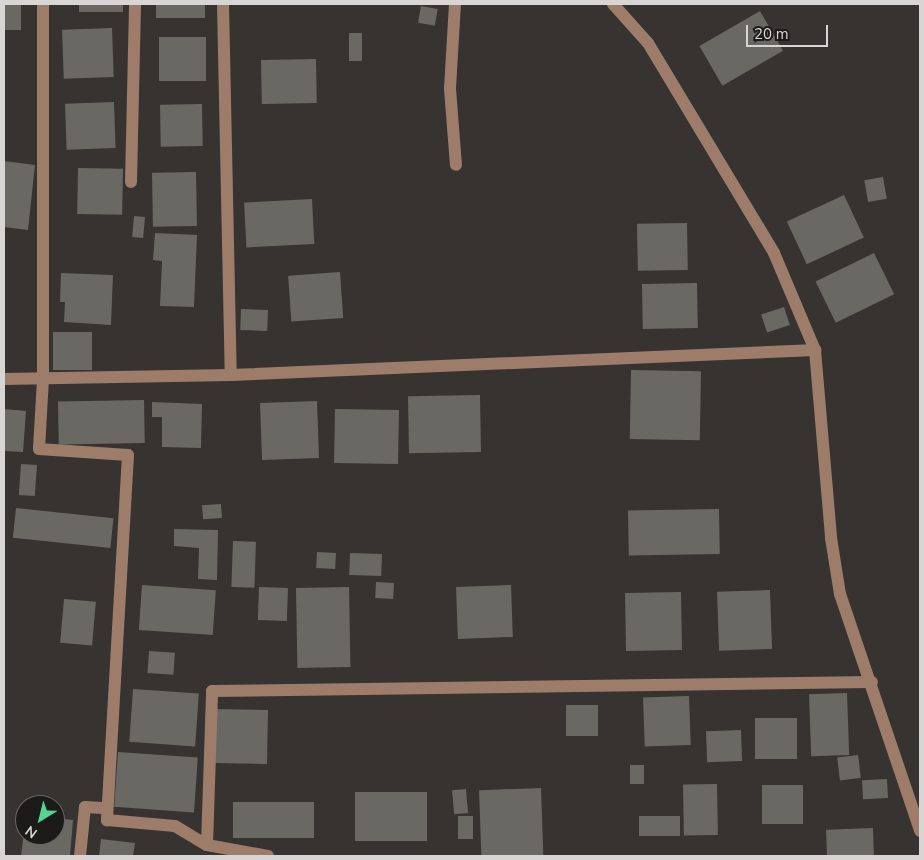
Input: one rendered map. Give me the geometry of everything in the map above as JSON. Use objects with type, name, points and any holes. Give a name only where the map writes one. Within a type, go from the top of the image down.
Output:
[{"type":"street","points":[[43,4],[43,379],[39,449],[128,455],[107,820],[174,826],[207,845],[268,856]]},
{"type":"street","points":[[131,182],[135,4]]},
{"type":"street","points":[[223,4],[231,375]]},
{"type":"street","points":[[455,4],[450,89],[456,164]]},
{"type":"street","points":[[613,4],[648,43],[774,253],[815,350],[831,538],[840,594],[872,682],[920,832]]},
{"type":"street","points":[[4,379],[231,375],[815,350]]},
{"type":"street","points":[[207,845],[212,691],[872,682]]},
{"type":"street","points":[[80,856],[85,807],[107,808]]},
{"type":"building","points":[[4,4],[21,4],[21,30],[4,30]]},
{"type":"building","points":[[79,4],[123,4],[123,12],[79,12]]},
{"type":"building","points":[[156,4],[205,4],[205,18],[156,18]]},
{"type":"building","points":[[421,6],[438,9],[435,26],[418,23]]},
{"type":"building","points":[[760,11],[783,51],[722,86],[699,46]]},
{"type":"building","points":[[112,28],[114,77],[64,79],[62,30]]},
{"type":"building","points":[[349,33],[362,33],[362,61],[349,61]]},
{"type":"building","points":[[159,37],[206,37],[206,81],[159,81]]},
{"type":"building","points":[[316,59],[317,103],[262,104],[261,60]]},
{"type":"building","points":[[114,102],[116,148],[67,150],[65,104]]},
{"type":"building","points":[[202,104],[203,146],[161,147],[160,105]]},
{"type":"building","points":[[4,161],[35,165],[28,230],[4,227]]},
{"type":"building","points":[[78,168],[123,169],[122,215],[77,214]]},
{"type":"building","points":[[196,172],[197,226],[153,227],[152,173]]},
{"type":"building","points":[[883,177],[887,199],[868,202],[864,180]]},
{"type":"building","points":[[844,195],[864,238],[807,264],[787,222]]},
{"type":"building","points":[[312,199],[314,244],[246,247],[244,203]]},
{"type":"building","points":[[134,216],[145,217],[143,238],[132,237]]},
{"type":"building","points":[[687,223],[688,270],[638,271],[637,224]]},
{"type":"building","points":[[155,233],[197,235],[194,307],[160,306],[162,261],[153,260]]},
{"type":"building","points":[[874,253],[894,294],[836,323],[816,281]]},
{"type":"building","points":[[340,272],[343,318],[291,322],[288,276]]},
{"type":"building","points":[[61,273],[113,275],[111,325],[64,322],[65,302],[60,302]]},
{"type":"building","points":[[697,283],[698,328],[643,329],[642,284]]},
{"type":"building","points":[[784,307],[790,325],[767,332],[761,314]]},
{"type":"building","points":[[241,309],[268,310],[267,331],[240,330]]},
{"type":"building","points":[[53,332],[92,332],[92,370],[53,370]]},
{"type":"building","points":[[631,370],[701,371],[700,440],[630,439]]},
{"type":"building","points":[[480,395],[481,452],[409,453],[408,396]]},
{"type":"building","points":[[144,400],[145,443],[59,444],[58,402]]},
{"type":"building","points":[[317,401],[319,458],[262,460],[260,403]]},
{"type":"building","points":[[152,402],[202,404],[201,448],[162,447],[162,417],[152,417]]},
{"type":"building","points":[[4,409],[26,411],[23,452],[4,451]]},
{"type":"building","points":[[335,409],[399,410],[398,464],[334,463]]},
{"type":"building","points":[[21,464],[37,465],[35,496],[19,495]]},
{"type":"building","points":[[221,504],[222,518],[203,519],[202,505]]},
{"type":"building","points":[[16,508],[113,518],[110,548],[13,538]]},
{"type":"building","points":[[719,509],[720,554],[629,556],[628,511]]},
{"type":"building","points":[[174,529],[218,530],[217,580],[198,579],[199,548],[174,546]]},
{"type":"building","points":[[233,541],[256,542],[254,588],[231,587]]},
{"type":"building","points":[[317,552],[336,553],[335,569],[316,568]]},
{"type":"building","points":[[350,553],[382,554],[381,576],[349,575]]},
{"type":"building","points":[[376,582],[394,583],[393,599],[375,598]]},
{"type":"building","points":[[142,585],[216,590],[213,635],[139,630]]},
{"type":"building","points":[[511,585],[513,637],[458,639],[456,587]]},
{"type":"building","points":[[259,587],[288,588],[287,621],[258,620]]},
{"type":"building","points":[[349,587],[350,667],[297,668],[296,588]]},
{"type":"building","points":[[770,590],[772,649],[719,651],[717,592]]},
{"type":"building","points":[[681,592],[682,650],[626,651],[625,593]]},
{"type":"building","points":[[64,599],[96,602],[92,646],[60,643]]},
{"type":"building","points":[[149,651],[175,653],[173,675],[147,673]]},
{"type":"building","points":[[133,689],[199,694],[195,746],[129,742]]},
{"type":"building","points":[[847,693],[849,755],[811,756],[809,694]]},
{"type":"building","points":[[689,696],[691,745],[645,747],[643,698]]},
{"type":"building","points":[[566,705],[598,705],[598,736],[566,736]]},
{"type":"building","points":[[212,709],[268,710],[267,764],[211,763]]},
{"type":"building","points":[[755,718],[797,718],[797,759],[755,759]]},
{"type":"building","points":[[741,730],[742,761],[707,762],[706,731]]},
{"type":"building","points":[[118,752],[198,758],[194,812],[114,807]]},
{"type":"building","points":[[858,755],[861,778],[840,780],[837,758]]},
{"type":"building","points":[[630,765],[644,765],[644,784],[630,784]]},
{"type":"building","points":[[887,779],[888,798],[863,799],[862,780]]},
{"type":"building","points":[[717,784],[718,835],[684,836],[683,785]]},
{"type":"building","points":[[762,785],[803,785],[803,824],[762,824]]},
{"type":"building","points":[[541,788],[543,856],[481,856],[479,790]]},
{"type":"building","points":[[466,789],[468,813],[454,814],[452,790]]},
{"type":"building","points":[[355,792],[427,792],[427,841],[355,841]]},
{"type":"building","points":[[233,802],[314,802],[314,838],[233,838]]},
{"type":"building","points":[[458,816],[473,816],[473,839],[458,839]]},
{"type":"building","points":[[639,816],[680,816],[680,836],[639,836]]},
{"type":"building","points":[[65,819],[73,820],[70,856],[21,856],[22,845],[65,845]]},
{"type":"building","points":[[873,828],[874,856],[827,856],[826,830]]},
{"type":"building","points":[[101,839],[135,843],[133,856],[99,856]]}]
